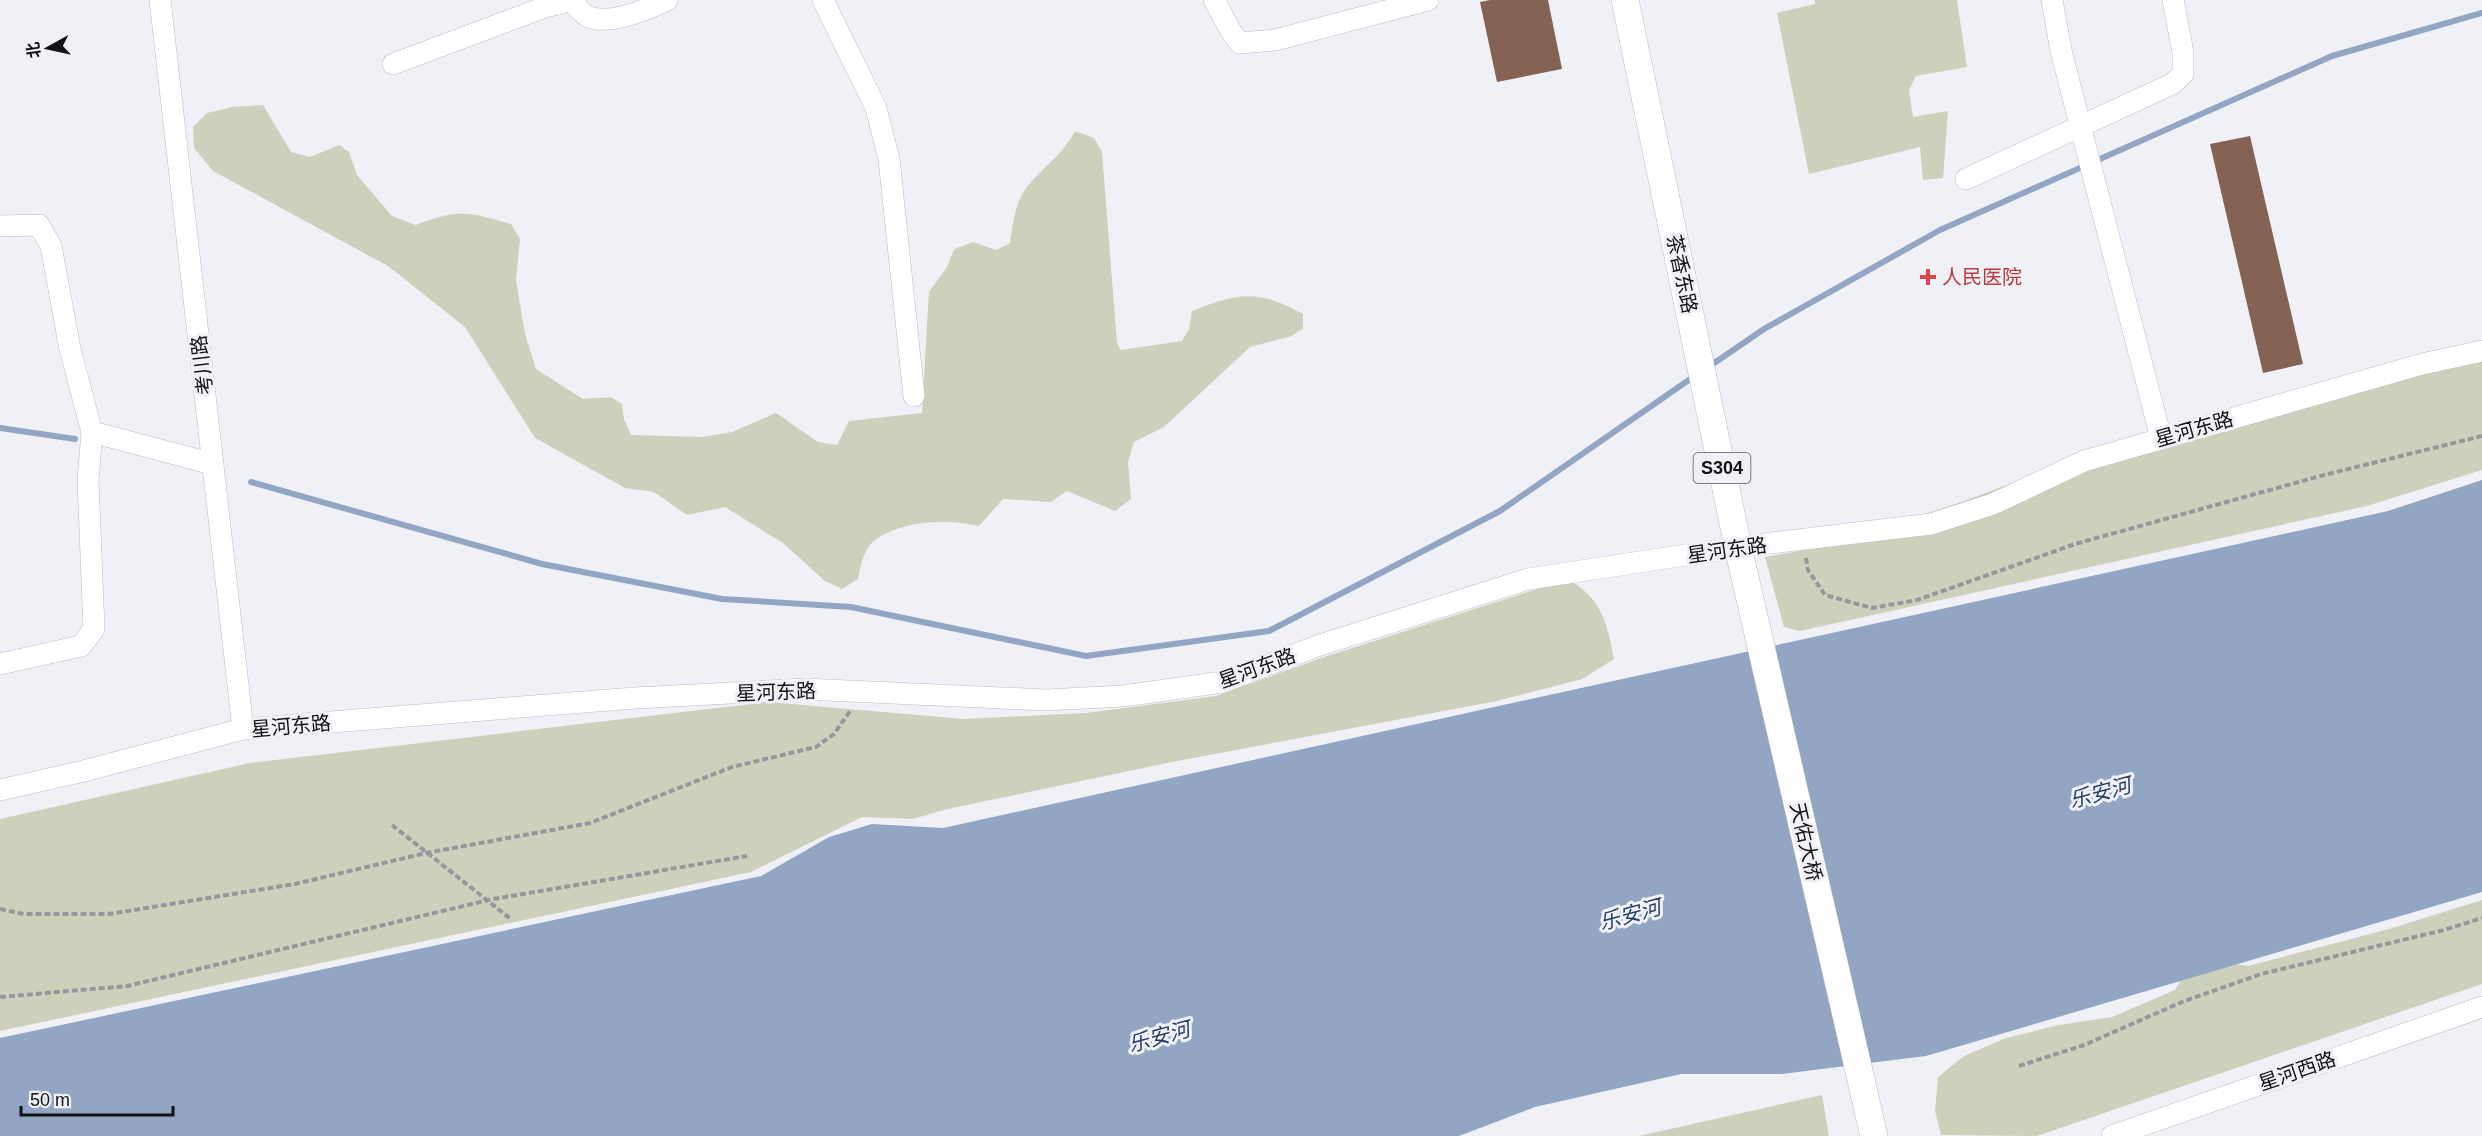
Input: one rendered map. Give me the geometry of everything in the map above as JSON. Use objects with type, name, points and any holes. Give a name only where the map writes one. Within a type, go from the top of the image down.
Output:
[{"type":"main road","name":"茶香东路","points":[[1624,0],[1738,548]]},
{"type":"main road","name":"天佑大桥","points":[[1738,548],[1874,1136]]},
{"type":"street","name":"考川路","points":[[160,0],[243,729]]},
{"type":"street","points":[[393,64],[544,8],[573,1],[588,17],[603,19],[623,16],[667,0]]},
{"type":"street","points":[[823,0],[876,108],[889,159],[914,396]]},
{"type":"street","points":[[1214,0],[1240,43],[1275,40],[1428,0]]},
{"type":"street","points":[[2052,0],[2061,51],[2161,438]]},
{"type":"street","points":[[1966,178],[2172,84],[2183,74],[2183,54],[2173,0]]},
{"type":"street","points":[[0,226],[39,225],[51,246],[70,349],[92,432],[88,480],[94,628],[81,646],[0,664]]},
{"type":"street","name":"星河东路","points":[[0,790],[84,771],[243,729],[635,698],[805,689],[1046,700],[1124,696],[1223,682],[1320,645],[1528,579],[1738,548],[1931,524],[1993,504],[2084,461],[2422,364],[2482,351]]},
{"type":"street","points":[[92,432],[213,464]]},
{"type":"street","name":"星河西路","points":[[2112,1136],[2482,1007]]},
{"type":"path","points":[[1804,539],[1808,570],[1825,595],[1872,608],[1917,600],[2075,544],[2324,475],[2482,436]]},
{"type":"path","points":[[0,909],[24,914],[109,914],[295,884],[426,854],[590,823],[732,767],[816,747],[834,734],[861,692]]},
{"type":"path","points":[[392,825],[485,901],[512,920]]},
{"type":"path","points":[[0,997],[127,986],[485,901],[747,856]]},
{"type":"path","points":[[2019,1066],[2084,1045],[2182,1002],[2261,974],[2444,930],[2482,918]]},
{"type":"green space","points":[[1815,0],[1957,0],[1967,67],[1916,76],[1909,90],[1913,117],[1948,111],[1943,178],[1923,180],[1920,147],[1809,174],[1777,13],[1815,4]]},
{"type":"green space","points":[[263,105],[291,152],[310,157],[339,145],[349,152],[357,175],[392,216],[416,225],[454,214],[473,215],[511,224],[520,239],[516,280],[525,334],[536,369],[583,399],[611,397],[622,404],[624,419],[631,435],[702,437],[732,432],[776,413],[818,442],[837,445],[849,421],[922,413],[929,292],[947,267],[954,249],[973,242],[996,250],[1010,243],[1014,218],[1022,194],[1060,153],[1075,131],[1094,138],[1102,152],[1117,343],[1121,350],[1182,341],[1189,329],[1192,311],[1235,297],[1260,297],[1287,306],[1303,314],[1303,329],[1289,337],[1250,347],[1164,427],[1134,442],[1128,462],[1131,499],[1115,511],[1067,491],[1051,502],[1003,499],[979,526],[954,522],[914,524],[889,532],[873,541],[864,556],[858,579],[842,589],[825,581],[783,543],[725,507],[687,515],[654,492],[625,488],[535,438],[465,327],[388,266],[213,171],[194,148],[193,127],[207,113],[232,107]]},
{"type":"green space","points":[[2482,361],[2482,470],[2367,506],[1800,631],[1784,627],[1765,557],[1832,545],[1964,501],[2122,442]]},
{"type":"green space","points":[[1568,579],[1596,603],[1609,634],[1614,659],[1582,679],[1497,701],[1172,762],[943,810],[913,819],[862,817],[751,872],[0,1031],[0,819],[250,763],[768,702],[964,719],[1086,713],[1216,696],[1321,658]]},
{"type":"green space","points":[[2482,900],[2482,984],[2037,1136],[1941,1135],[1935,1111],[1938,1077],[1964,1056],[2006,1038],[2059,1025],[2112,1017],[2175,990],[2188,967],[2215,961],[2248,966],[2389,929]]},
{"type":"green space","points":[[1822,1095],[1829,1136],[1639,1136]]},
{"type":"water","name":"乐安河","points":[[2482,480],[2482,892],[1926,1056],[1782,1074],[1681,1074],[1535,1107],[1459,1136],[0,1136],[0,1038],[761,876],[829,837],[872,824],[943,828],[2388,511]]},
{"type":"building","points":[[1548,0],[1562,69],[1497,82],[1480,2]]},
{"type":"building","points":[[2250,136],[2303,364],[2263,373],[2210,144]]},
{"type":"waterway","points":[[1707,368],[1764,329],[1940,230],[2332,56],[2482,13]]},
{"type":"waterway","points":[[251,482],[542,564],[722,599],[851,607],[1086,656],[1269,631],[1500,511],[1696,375]]},
{"type":"waterway","points":[[0,428],[75,439]]},
{"type":"place","name":"人民医院","points":[[1928,277]]}]
